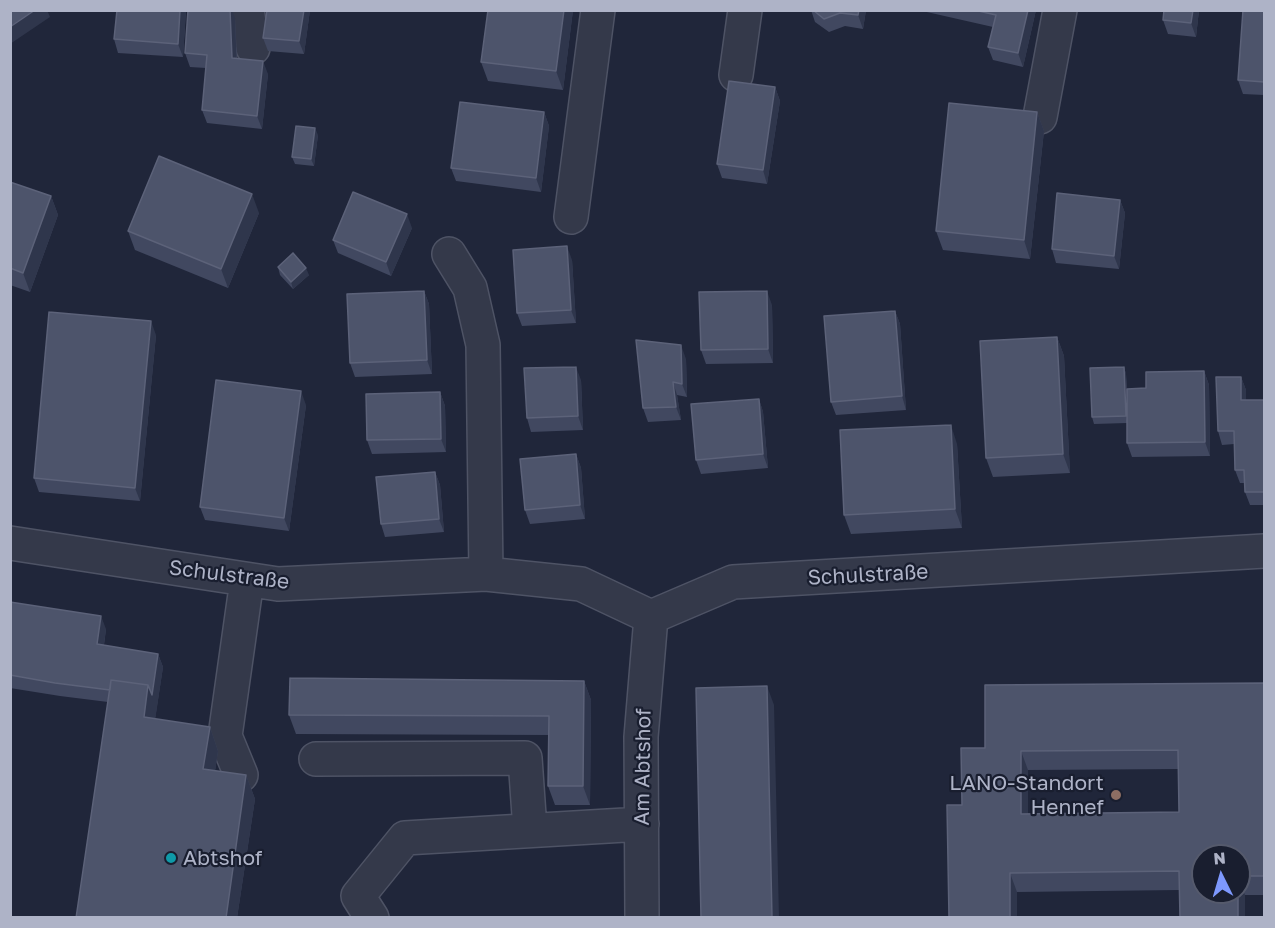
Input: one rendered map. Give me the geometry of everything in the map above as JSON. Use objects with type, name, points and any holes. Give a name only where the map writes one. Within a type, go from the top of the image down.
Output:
[{"type":"street","points":[[247,10],[253,48]]},
{"type":"street","points":[[571,217],[598,10]]},
{"type":"street","points":[[736,75],[745,10]]},
{"type":"street","points":[[1040,117],[1060,10]]},
{"type":"street","points":[[449,254],[470,288],[483,345],[486,574]]},
{"type":"street","name":"Schulstraße","points":[[10,543],[278,584],[486,574],[581,584],[651,617],[733,582],[1264,551]]},
{"type":"street","points":[[241,775],[225,736],[247,580]]},
{"type":"street","name":"Am Abtshof","points":[[642,918],[641,737],[651,617]]},
{"type":"street","points":[[316,759],[525,758],[530,830]]},
{"type":"street","points":[[372,918],[358,897],[405,838],[642,824]]},
{"type":"building","points":[[10,10],[35,10],[10,27]]},
{"type":"building","points":[[117,10],[180,10],[178,44],[114,39]]},
{"type":"building","points":[[188,10],[230,10],[232,58],[263,61],[257,116],[202,110],[207,55],[185,53]]},
{"type":"building","points":[[267,10],[304,10],[299,41],[263,38]]},
{"type":"building","points":[[488,10],[564,10],[556,71],[481,62]]},
{"type":"building","points":[[813,10],[859,10],[858,15],[840,13],[824,19]]},
{"type":"building","points":[[974,10],[1028,10],[1018,53],[988,47],[996,15]]},
{"type":"building","points":[[1164,10],[1193,10],[1191,23],[1163,20]]},
{"type":"building","points":[[1243,10],[1264,10],[1264,82],[1238,80]]},
{"type":"building","points":[[729,81],[775,87],[763,170],[717,164]]},
{"type":"building","points":[[460,102],[544,112],[536,178],[451,168]]},
{"type":"building","points":[[949,103],[1037,112],[1024,240],[936,231]]},
{"type":"building","points":[[296,126],[315,128],[311,159],[292,157]]},
{"type":"building","points":[[159,156],[252,194],[221,269],[128,231]]},
{"type":"building","points":[[10,182],[51,196],[23,273],[10,268]]},
{"type":"building","points":[[353,192],[407,214],[386,262],[333,240]]},
{"type":"building","points":[[1057,193],[1120,200],[1114,256],[1052,249]]},
{"type":"building","points":[[567,246],[571,310],[517,313],[513,250]]},
{"type":"building","points":[[293,253],[306,268],[291,282],[278,267]]},
{"type":"building","points":[[424,291],[427,360],[350,363],[347,294]]},
{"type":"building","points":[[767,291],[768,349],[701,350],[699,292]]},
{"type":"building","points":[[895,311],[902,396],[831,402],[824,316]]},
{"type":"building","points":[[49,312],[151,321],[135,488],[34,478]]},
{"type":"building","points":[[1057,337],[1063,454],[986,458],[980,341]]},
{"type":"building","points":[[636,340],[681,345],[682,384],[673,382],[676,407],[643,408]]},
{"type":"building","points":[[576,367],[578,416],[527,418],[524,368]]},
{"type":"building","points":[[1124,367],[1126,416],[1092,417],[1090,368]]},
{"type":"building","points":[[1204,371],[1205,442],[1127,443],[1127,389],[1146,388],[1146,372]]},
{"type":"building","points":[[1216,377],[1241,377],[1241,400],[1264,400],[1264,492],[1245,492],[1244,470],[1235,470],[1234,431],[1218,431]]},
{"type":"building","points":[[216,380],[301,391],[284,518],[200,507]]},
{"type":"building","points":[[440,392],[441,439],[367,440],[366,394]]},
{"type":"building","points":[[759,399],[763,454],[696,460],[691,404]]},
{"type":"building","points":[[951,425],[955,509],[844,515],[840,430]]},
{"type":"building","points":[[576,454],[580,505],[525,510],[520,459]]},
{"type":"building","points":[[435,472],[439,519],[381,524],[376,477]]},
{"type":"building","points":[[10,602],[101,616],[97,644],[158,654],[152,695],[148,685],[111,680],[110,690],[10,675]]},
{"type":"building","points":[[290,678],[584,681],[583,786],[548,786],[549,716],[289,715]]},
{"type":"building","name":"Abtshof","points":[[111,680],[148,685],[144,717],[210,727],[203,769],[246,775],[226,918],[76,918]]},
{"type":"building","name":"LANO-Standort Hennef","points":[[1264,683],[1264,876],[1251,876],[1251,844],[1191,844],[1191,904],[1238,904],[1238,918],[1180,918],[1179,871],[1010,873],[1010,918],[949,918],[947,805],[962,805],[961,748],[985,748],[985,685]],"holes":[[[1178,750],[1179,812],[1021,814],[1021,751]]]},
{"type":"building","points":[[767,686],[772,918],[701,918],[696,688]]},
{"type":"place","name":"LANO-Standort Hennef","points":[[1116,795]]},
{"type":"place","name":"Abtshof","points":[[171,858]]}]
